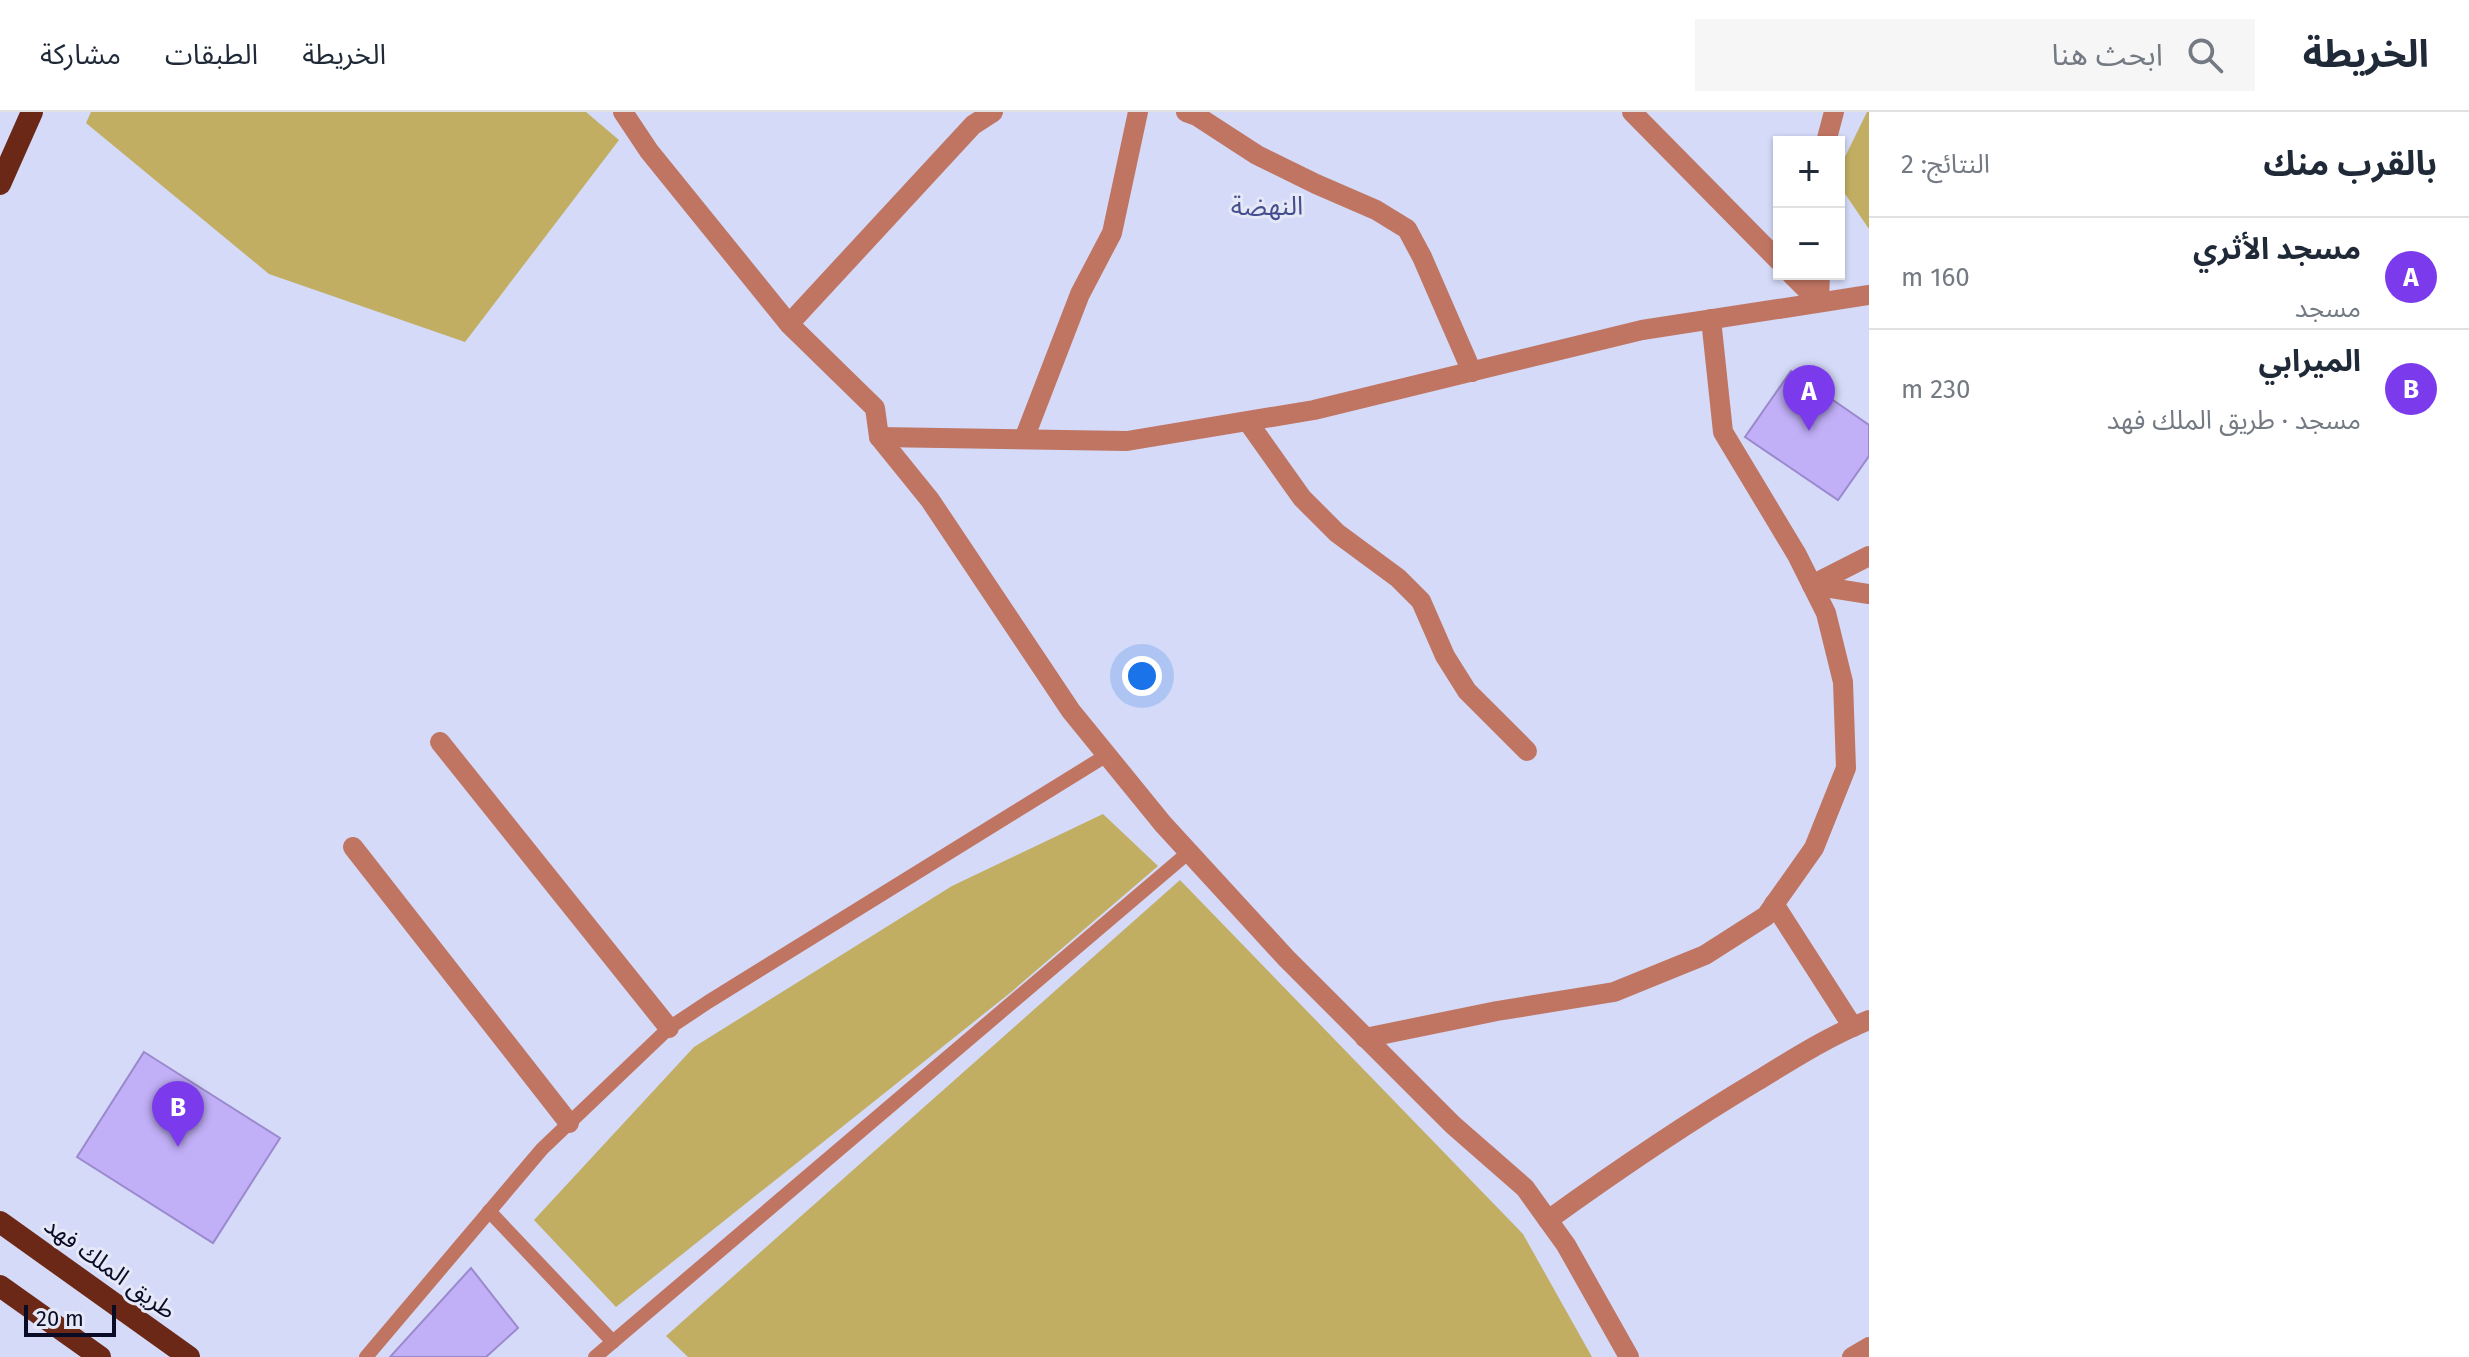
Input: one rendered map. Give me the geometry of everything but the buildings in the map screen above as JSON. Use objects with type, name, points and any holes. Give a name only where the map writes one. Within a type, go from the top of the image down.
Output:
[{"type":"highway","points":[[0,184],[32,112]]},
{"type":"highway","name":"طريق الملك فهد","points":[[0,1222],[189,1357]]},
{"type":"highway","points":[[0,1286],[100,1357]]},
{"type":"street","points":[[623,112],[649,151],[789,324],[875,408],[879,437],[930,500],[1071,711],[1189,852],[1286,958],[1453,1125],[1525,1188],[1566,1245],[1629,1357]]},
{"type":"street","points":[[789,324],[973,125],[993,112]]},
{"type":"street","points":[[1024,439],[1080,294],[1112,233],[1138,112]]},
{"type":"street","points":[[1186,112],[1257,155],[1376,210],[1407,229],[1472,372]]},
{"type":"street","points":[[1632,112],[1773,255]]},
{"type":"street","points":[[1828,136],[1834,112]]},
{"type":"street","points":[[1797,280],[1819,302]]},
{"type":"street","points":[[1819,302],[1820,280]]},
{"type":"street","points":[[879,437],[1127,441],[1314,410],[1642,330],[1869,295]]},
{"type":"street","points":[[1365,1038],[1497,1011],[1614,992],[1705,955],[1766,916],[1814,848],[1846,768],[1843,682],[1826,613],[1797,555],[1723,432],[1711,319]]},
{"type":"street","points":[[1248,422],[1302,498],[1337,533],[1398,578],[1421,601],[1445,656],[1467,691],[1527,751]]},
{"type":"street","points":[[1812,585],[1869,556]]},
{"type":"street","points":[[1812,585],[1869,594]]},
{"type":"street","points":[[440,742],[669,1028]]},
{"type":"street","points":[[353,847],[569,1123]]},
{"type":"street","points":[[1548,1220],[1641,1153],[1733,1095],[1834,1034],[1861,1023],[1774,904]]},
{"type":"street","points":[[1852,1357],[1869,1347]]},
{"type":"lane","points":[[366,1357],[542,1149],[669,1028],[1107,755]]},
{"type":"lane","points":[[595,1357],[1189,852]]},
{"type":"lane","points":[[489,1211],[613,1342]]},
{"type":"shaded area","points":[[91,112],[586,112],[619,140],[465,342],[269,274],[86,123]]},
{"type":"shaded area","points":[[1869,112],[1869,229],[1845,194],[1845,157]]},
{"type":"shaded area","points":[[1103,814],[1158,866],[1010,993],[616,1307],[534,1220],[694,1047],[952,886]]},
{"type":"shaded area","points":[[1180,880],[1523,1234],[1592,1357],[688,1357],[666,1336]]},
{"type":"place","name":"مسجد الأثري","points":[[1809,431]]},
{"type":"place","name":"الميرابي","points":[[178,1147]]},
{"type":"district","name":"النهضة","points":[[1267,206]]}]
